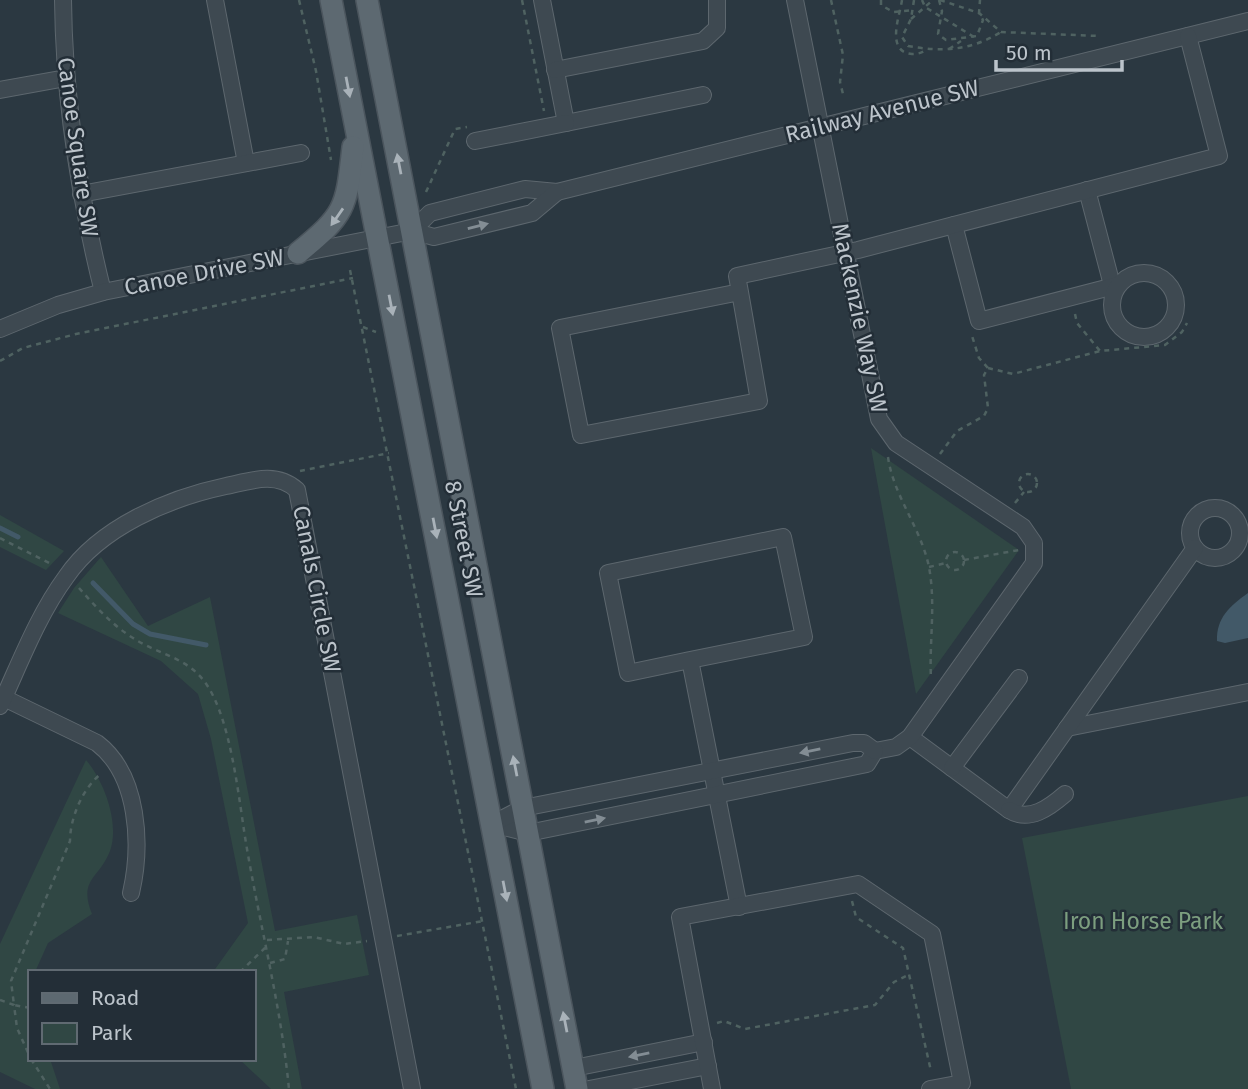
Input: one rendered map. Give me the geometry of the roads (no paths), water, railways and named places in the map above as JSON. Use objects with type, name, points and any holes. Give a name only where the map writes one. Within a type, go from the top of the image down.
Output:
[{"type":"main road","name":"8 Street SW","points":[[331,0],[543,1089]]},
{"type":"main road","name":"8 Street SW","points":[[367,0],[577,1089]]},
{"type":"main road","points":[[298,253],[334,223],[347,200],[355,127]]},
{"type":"street","name":"Canoe Square SW","points":[[63,0],[66,78],[81,194],[103,292]]},
{"type":"street","points":[[215,0],[246,163]]},
{"type":"street","points":[[542,0],[566,122]]},
{"type":"street","points":[[555,70],[703,41],[717,28],[717,0]]},
{"type":"street","name":"Mackenzie Way SW","points":[[795,0],[873,399],[887,433],[896,443],[1023,527],[1035,547],[1034,563],[910,737]]},
{"type":"street","name":"Railway Avenue SW","points":[[557,192],[532,213],[434,237],[412,231],[430,213],[526,190],[557,192],[1248,21]]},
{"type":"street","points":[[740,292],[560,328],[581,435],[760,401],[740,292],[737,276],[846,253],[1219,156],[1188,36]]},
{"type":"street","points":[[0,90],[66,78]]},
{"type":"street","points":[[471,134],[566,122],[703,95]]},
{"type":"street","points":[[81,194],[301,153]]},
{"type":"street","points":[[954,225],[979,321],[1115,285],[1146,272],[1166,280],[1172,288],[1176,309],[1167,328],[1148,337],[1127,332],[1119,326],[1112,305],[1115,285],[1087,190]]},
{"type":"street","name":"Canoe Drive SW","points":[[0,328],[58,305],[103,292],[412,231]]},
{"type":"street","name":"Canals Circle SW","points":[[1,700],[66,575],[103,541],[140,515],[172,501],[266,478],[289,483],[301,500],[412,1089]]},
{"type":"street","points":[[783,537],[804,637],[690,660],[628,673],[608,573],[783,537]]},
{"type":"street","points":[[1009,810],[1195,548]]},
{"type":"street","points":[[690,660],[739,907]]},
{"type":"street","points":[[952,768],[1019,678]]},
{"type":"street","points":[[1068,727],[1248,692]]},
{"type":"street","points":[[1,700],[96,743],[116,763],[127,791],[137,847],[131,893]]},
{"type":"street","points":[[492,824],[523,808],[853,743],[864,743],[875,751],[896,747],[910,737],[1017,815],[1031,814],[1051,806],[1065,794]]},
{"type":"street","points":[[492,824],[528,833],[857,768],[867,764],[875,751]]},
{"type":"street","points":[[712,1089],[680,918],[858,884],[932,934],[962,1083],[932,1089]]},
{"type":"street","points":[[574,1068],[702,1034]]},
{"type":"street","points":[[589,1089],[708,1066]]},
{"type":"water","points":[[1248,593],[1248,638],[1225,643],[1217,641],[1219,626],[1225,613]]},
{"type":"waterway","points":[[0,528],[18,537]]},
{"type":"waterway","points":[[93,583],[133,624],[150,634],[206,645]]},
{"type":"park label","name":"Iron Horse Park","points":[[1143,921]]}]
